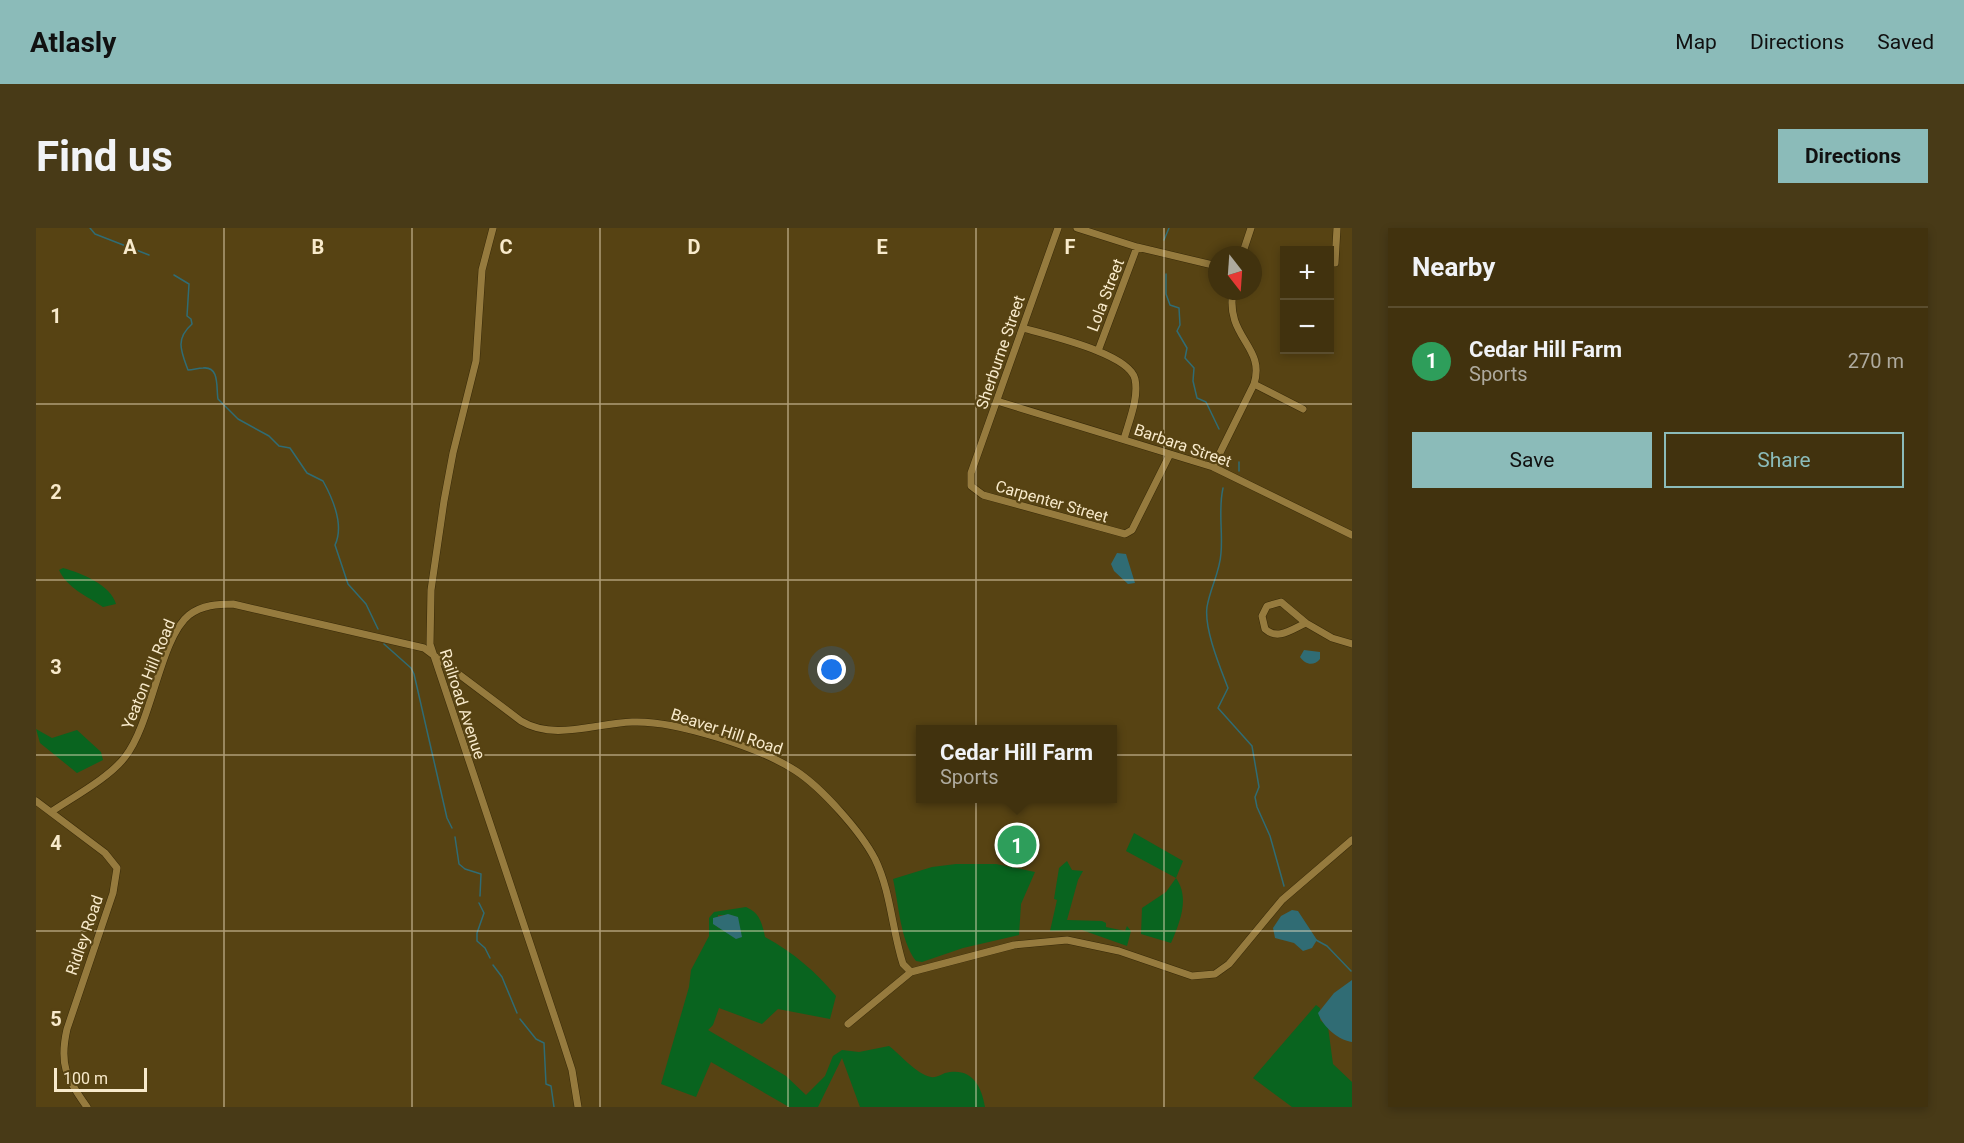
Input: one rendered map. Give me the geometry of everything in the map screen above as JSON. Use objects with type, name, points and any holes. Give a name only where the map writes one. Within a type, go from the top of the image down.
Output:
[{"type":"street","name":"Railroad Avenue","points":[[493,228],[482,270],[476,361],[451,459],[444,501],[431,590],[431,652],[562,1039],[572,1070],[578,1107]]},
{"type":"street","name":"Sherburne Street","points":[[971,486],[971,473],[1058,228]]},
{"type":"street","points":[[1077,228],[1137,248],[1208,264]]},
{"type":"street","points":[[1245,246],[1251,228]]},
{"type":"street","points":[[1335,263],[1337,228]]},
{"type":"street","name":"Lola Street","points":[[1098,351],[1137,248]]},
{"type":"street","points":[[1213,467],[1254,384],[1257,363],[1232,319],[1233,300]]},
{"type":"street","points":[[1023,328],[1098,351],[1127,366],[1135,379],[1135,396],[1124,439]]},
{"type":"street","points":[[1254,384],[1303,409]]},
{"type":"street","name":"Barbara Street","points":[[997,401],[1213,467],[1352,535]]},
{"type":"street","name":"Carpenter Street","points":[[971,486],[983,495],[1120,534],[1128,532],[1170,454]]},
{"type":"street","points":[[1306,623],[1275,635],[1265,629],[1262,616],[1267,606],[1281,602],[1306,623],[1332,638],[1352,644]]},
{"type":"street","name":"Yeaton Hill Road","points":[[51,812],[125,758],[142,724],[177,631],[187,617],[202,608],[222,604],[251,607],[415,645],[431,652]]},
{"type":"street","name":"Beaver Hill Road","points":[[431,652],[521,721],[535,728],[556,730],[626,722],[665,724],[753,752],[796,771],[854,829],[875,859],[886,890],[899,952],[905,968],[911,972]]},
{"type":"street","name":"Ridley Road","points":[[36,801],[105,853],[117,868],[113,893],[67,1029],[63,1051],[69,1080],[87,1107]]},
{"type":"street","points":[[848,1024],[911,972],[1007,946],[1067,940],[1119,951],[1192,976],[1215,974],[1229,964],[1281,900],[1352,840]]},
{"type":"green space","points":[[63,568],[102,586],[113,597],[116,604],[103,607],[78,591],[67,582],[59,570]]},
{"type":"green space","points":[[36,729],[52,738],[77,730],[101,752],[103,760],[77,773],[40,743]]},
{"type":"green space","points":[[1134,833],[1183,861],[1176,878],[1126,851]]},
{"type":"green space","points":[[1067,861],[1072,870],[1083,871],[1078,880],[1067,920],[1102,921],[1106,923],[1106,927],[1125,931],[1127,926],[1131,931],[1127,946],[1082,930],[1050,931],[1057,900],[1054,899],[1059,868]]},
{"type":"green space","points":[[956,864],[996,864],[1035,872],[1021,904],[1019,935],[963,948],[922,962],[916,961],[903,933],[893,879],[932,867]]},
{"type":"green space","points":[[1176,878],[1183,902],[1171,943],[1141,934],[1142,908],[1166,892]]},
{"type":"green space","points":[[746,907],[751,909],[760,919],[765,937],[804,963],[836,996],[830,1019],[778,1009],[762,1024],[719,1008],[713,1025],[708,1030],[786,1076],[806,1095],[825,1076],[833,1056],[842,1050],[859,1052],[889,1046],[925,1075],[935,1077],[954,1072],[968,1075],[981,1091],[985,1107],[860,1107],[842,1058],[818,1107],[789,1107],[711,1062],[696,1097],[661,1084],[689,987],[691,970],[709,936],[709,918],[714,912]],"holes":[[[718,915],[732,915],[742,937],[717,927]]]},
{"type":"green space","points":[[1316,1005],[1320,1008],[1320,1020],[1328,1027],[1333,1064],[1352,1082],[1352,1107],[1292,1107],[1253,1078]]},
{"type":"water","points":[[1117,553],[1126,554],[1135,583],[1128,584],[1114,571],[1111,564]]},
{"type":"water","points":[[1304,650],[1320,652],[1320,659],[1312,664],[1307,663],[1300,657]]},
{"type":"water","points":[[1292,910],[1298,911],[1317,940],[1312,948],[1303,951],[1294,943],[1275,938],[1273,928],[1281,916]]},
{"type":"water","points":[[728,914],[738,917],[742,937],[736,939],[713,924],[713,918]]},
{"type":"water","points":[[1352,980],[1352,1042],[1341,1039],[1332,1032],[1323,1023],[1318,1013],[1334,993]]},
{"type":"waterway","points":[[90,228],[95,234],[149,255]]},
{"type":"waterway","points":[[1164,240],[1169,228]]},
{"type":"waterway","points":[[1166,274],[1166,294],[1170,305],[1179,308],[1180,325],[1177,331],[1187,348],[1185,358],[1194,368],[1193,381],[1197,398],[1206,402],[1219,429]]},
{"type":"waterway","points":[[174,275],[189,284],[187,316],[191,319],[192,324],[181,340],[183,357],[188,370],[203,368],[212,370],[215,374],[218,399],[238,419],[269,436],[279,446],[290,448],[307,473],[323,481],[338,521],[335,545],[348,584],[366,604],[378,629]]},
{"type":"waterway","points":[[1239,462],[1239,471]]},
{"type":"waterway","points":[[1223,488],[1220,560],[1207,607],[1213,648],[1228,688],[1218,708],[1252,746],[1259,787],[1255,797],[1257,807],[1270,836],[1284,886]]},
{"type":"waterway","points":[[384,644],[411,668],[414,674],[447,818],[452,828]]},
{"type":"waterway","points":[[455,837],[459,864],[465,869],[481,874],[480,896]]},
{"type":"waterway","points":[[479,903],[484,913],[477,933],[477,941],[485,948],[490,958]]},
{"type":"waterway","points":[[1316,940],[1327,946],[1351,971]]},
{"type":"waterway","points":[[493,965],[502,977],[517,1013]]},
{"type":"waterway","points":[[520,1019],[536,1039],[544,1043],[546,1084],[551,1086],[554,1107]]},
{"type":"place","name":"Cedar Hill Farm","points":[[1017,845]]}]
